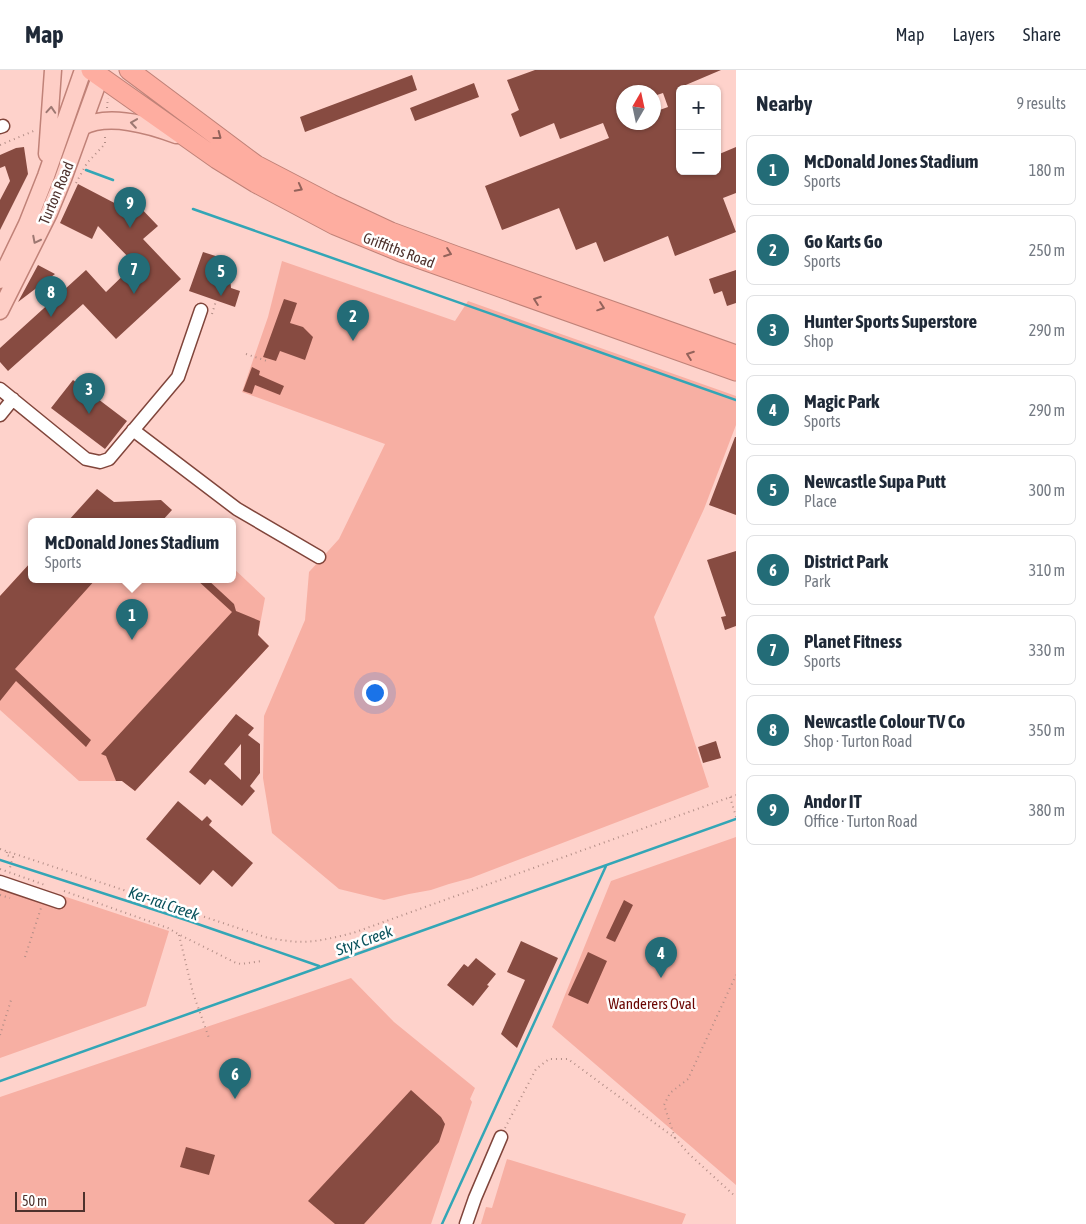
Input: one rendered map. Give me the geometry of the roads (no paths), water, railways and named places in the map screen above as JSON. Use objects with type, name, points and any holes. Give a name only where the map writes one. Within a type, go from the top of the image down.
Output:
[{"type":"highway","name":"Griffiths Road","points":[[129,70],[256,165],[331,204],[490,275],[736,371]]},
{"type":"highway","name":"Griffiths Road","points":[[94,72],[196,144],[256,183],[335,225],[401,252],[490,275],[736,355]]},
{"type":"main road","points":[[46,176],[53,70]]},
{"type":"main road","points":[[143,70],[157,90]]},
{"type":"main road","name":"Turton Road","points":[[0,280],[27,224],[46,176],[94,72]]},
{"type":"main road","name":"Turton Road","points":[[0,311],[49,213],[63,179],[82,128],[94,72]]},
{"type":"main road","points":[[82,128],[96,122],[139,124],[155,127],[196,144]]},
{"type":"lane","points":[[0,389],[86,458],[100,462],[109,459],[178,376],[207,312]]},
{"type":"lane","points":[[0,415],[13,399]]},
{"type":"lane","points":[[133,430],[237,509],[319,557]]},
{"type":"lane","points":[[0,882],[59,902]]},
{"type":"lane","points":[[466,1224],[501,1137]]},
{"type":"waterway","points":[[86,170],[113,180]]},
{"type":"waterway","points":[[193,209],[736,400]]},
{"type":"waterway","name":"Styx Creek","points":[[0,1081],[736,819]]},
{"type":"waterway","name":"Ker-rai Creek","points":[[0,860],[189,921],[319,966]]},
{"type":"waterway","points":[[442,1224],[606,866]]},
{"type":"place","name":"Andor IT","points":[[130,228]]},
{"type":"place","name":"Planet Fitness","points":[[134,294]]},
{"type":"place","name":"Newcastle Supa Putt","points":[[221,296]]},
{"type":"place","name":"Newcastle Colour TV Co","points":[[51,317]]},
{"type":"place","name":"Go Karts Go","points":[[353,341]]},
{"type":"place","name":"Hunter Sports Superstore","points":[[89,414]]},
{"type":"place","name":"McDonald Jones Stadium","points":[[132,640]]},
{"type":"place","name":"Magic Park","points":[[661,978]]},
{"type":"place","name":"District Park","points":[[235,1099]]},
{"type":"park label","name":"Wanderers Oval","points":[[652,1003]]}]
